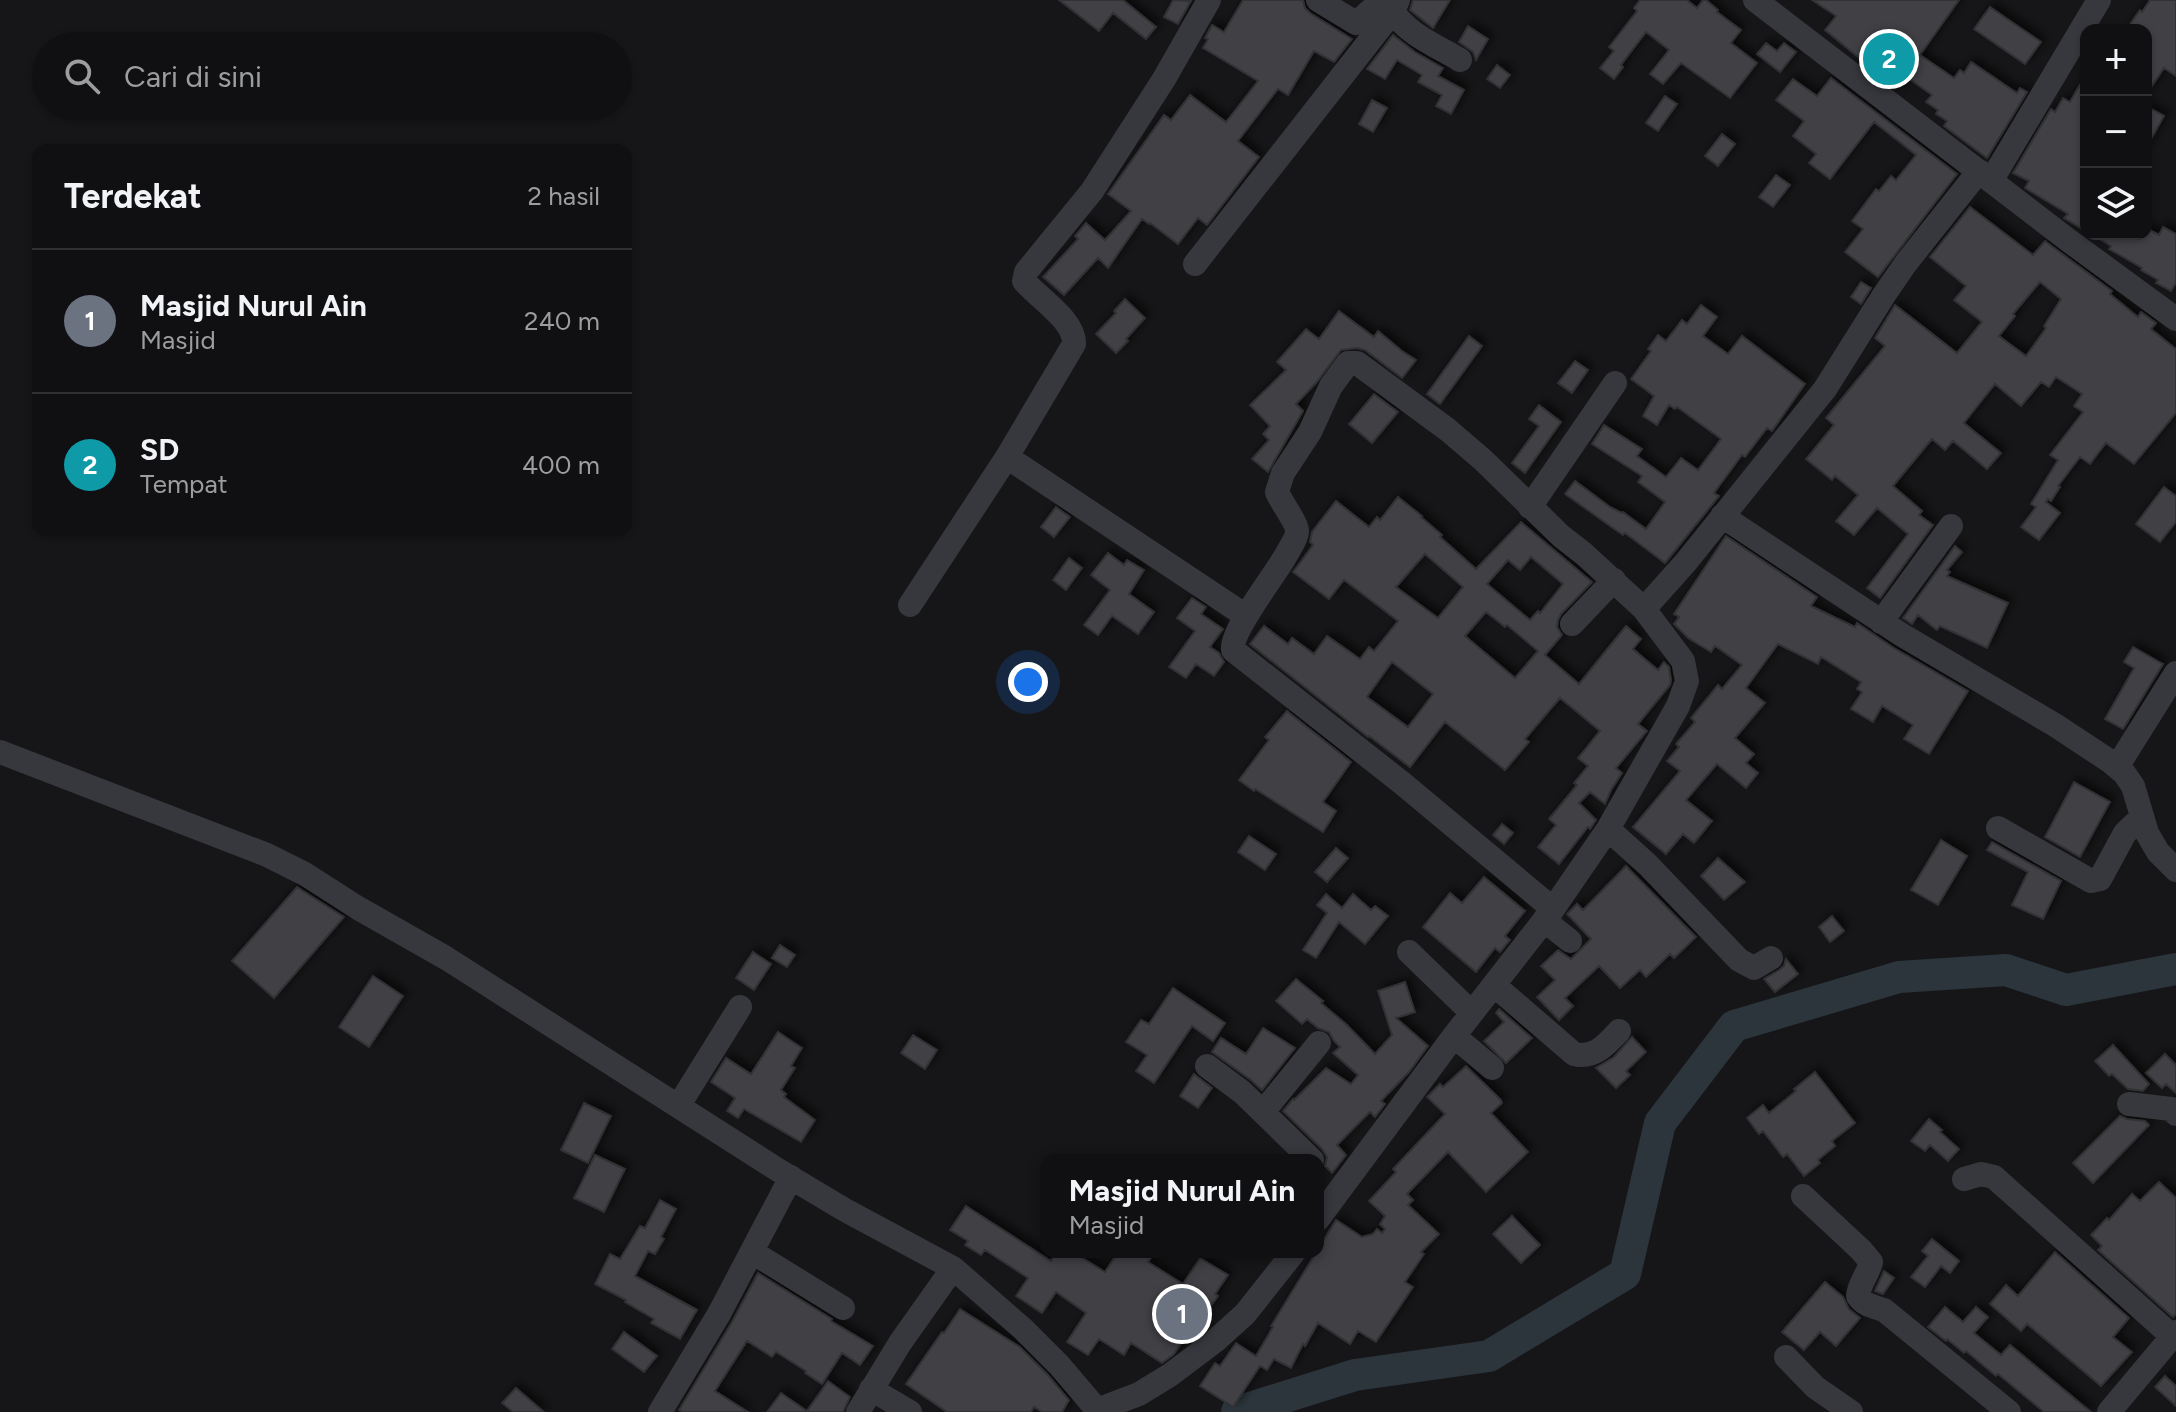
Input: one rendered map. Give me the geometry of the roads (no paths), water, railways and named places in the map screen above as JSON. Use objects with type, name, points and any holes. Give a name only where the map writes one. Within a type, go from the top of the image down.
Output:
[{"type":"street","points":[[910,605],[1007,457],[1074,344],[1073,332],[1066,322],[1024,281],[1026,272],[1092,191],[1164,79],[1209,0]]},
{"type":"street","points":[[1318,0],[1356,23],[1373,7],[1395,5]]},
{"type":"street","points":[[1755,0],[2176,319]]},
{"type":"street","points":[[1644,609],[1825,389],[1891,284],[1985,176],[2099,0]]},
{"type":"street","points":[[1395,5],[1399,20],[1406,26],[1460,60]]},
{"type":"street","points":[[1195,264],[1395,5]]},
{"type":"street","points":[[1324,1211],[1548,915],[1608,829],[1678,706],[1687,681],[1683,661],[1644,609],[1614,580],[1448,430],[1357,363],[1348,363],[1331,386],[1310,432],[1283,473],[1277,492],[1297,526],[1297,535],[1283,562],[1246,616],[1234,638],[1233,650],[1402,783],[1548,915],[1570,941]]},
{"type":"street","points":[[1530,507],[1615,383]]},
{"type":"street","points":[[1007,457],[1246,616]]},
{"type":"street","points":[[1722,516],[1881,622],[2055,725],[2117,767],[2133,786],[2147,833],[2158,852],[2176,870]]},
{"type":"street","points":[[1881,622],[1951,526]]},
{"type":"street","points":[[1572,624],[1614,580]]},
{"type":"street","points":[[2117,767],[2176,673]]},
{"type":"street","points":[[0,752],[267,855],[305,874],[446,958],[791,1177],[953,1268],[1023,1329],[1098,1411],[1139,1394],[1215,1341],[1245,1314],[1289,1258]]},
{"type":"street","points":[[1998,828],[2096,881],[2125,833],[2142,817]]},
{"type":"street","points":[[1608,829],[1648,865],[1739,960],[1754,968],[1771,958]]},
{"type":"street","points":[[1409,952],[1472,1013]]},
{"type":"street","points":[[1494,985],[1574,1054],[1585,1057],[1594,1053],[1619,1031]]},
{"type":"street","points":[[679,1105],[740,1007]]},
{"type":"street","points":[[1454,1036],[1492,1068]]},
{"type":"street","points":[[1263,1112],[1319,1043]]},
{"type":"street","points":[[1207,1066],[1242,1092],[1306,1154]]},
{"type":"street","points":[[2129,1104],[2171,1109],[2176,1114]]},
{"type":"street","points":[[1324,1172],[1340,1188]]},
{"type":"street","points":[[1964,1179],[1981,1174],[1994,1177],[2174,1334],[2109,1412]]},
{"type":"street","points":[[660,1412],[719,1314],[791,1177]]},
{"type":"street","points":[[1803,1196],[1871,1262],[1868,1273],[1858,1287],[1861,1301],[1874,1309],[1884,1310],[2009,1412]]},
{"type":"street","points":[[752,1252],[843,1308]]},
{"type":"street","points":[[858,1412],[953,1268]]},
{"type":"street","points":[[1786,1357],[1815,1387],[1851,1412]]},
{"type":"street","points":[[871,1389],[910,1412]]},
{"type":"waterway","points":[[1237,1412],[1355,1375],[1489,1356],[1625,1274],[1660,1123],[1734,1026],[1899,977],[2006,970],[2066,990],[2176,969]]},
{"type":"place","name":"SD","points":[[1889,59]]},
{"type":"place","name":"Masjid Nurul Ain","points":[[1182,1314]]}]
